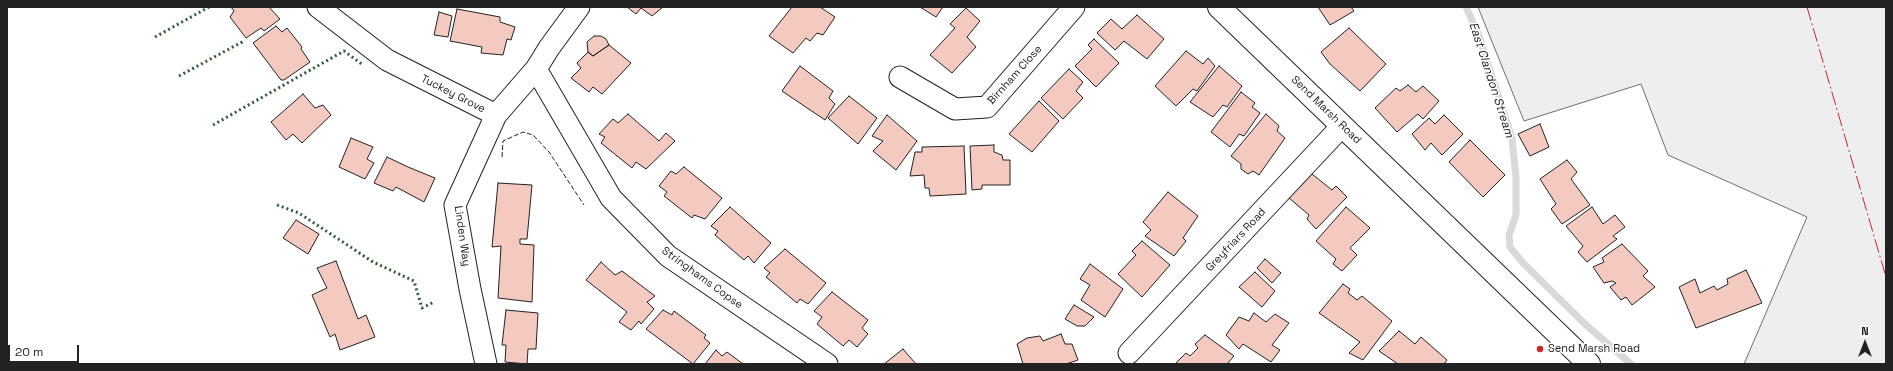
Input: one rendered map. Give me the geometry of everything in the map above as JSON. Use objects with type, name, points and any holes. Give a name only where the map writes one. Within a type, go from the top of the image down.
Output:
[{"type":"main road","name":"Send Marsh Road","points":[[1218,7],[1587,363]]},
{"type":"street","name":"Tuckey Grove","points":[[318,7],[387,60],[496,115],[536,69],[549,48],[579,7]]},
{"type":"street","name":"Birnham Close","points":[[900,78],[955,109],[987,107],[1074,7]]},
{"type":"street","name":"Stringhams Copse","points":[[536,69],[611,198],[668,256],[827,364]]},
{"type":"street","name":"Linden Way","points":[[486,364],[470,289],[455,205],[496,115]]},
{"type":"street","name":"Greyfriars Road","points":[[1129,353],[1342,126]]},
{"type":"shaded area","points":[[1478,7],[1886,7],[1886,364],[1744,364],[1807,217],[1668,155],[1641,84],[1524,121]]},
{"type":"building","points":[[231,7],[269,7],[280,19],[264,31],[261,28],[246,38],[230,17],[234,11]]},
{"type":"building","points":[[627,7],[663,7],[652,16],[641,8],[636,14]]},
{"type":"building","points":[[792,7],[820,7],[835,17],[823,35],[817,33],[810,41],[806,38],[793,53],[769,36]]},
{"type":"building","points":[[920,7],[943,7],[936,17]]},
{"type":"building","points":[[1318,7],[1351,7],[1354,11],[1330,25]]},
{"type":"building","points":[[966,8],[980,21],[967,37],[976,47],[952,73],[930,55],[955,28],[950,24]]},
{"type":"building","points":[[457,9],[500,17],[500,22],[515,27],[511,40],[507,39],[503,55],[481,53],[482,47],[450,41]]},
{"type":"building","points":[[439,12],[452,16],[448,37],[434,35]]},
{"type":"building","points":[[1137,15],[1164,39],[1147,59],[1124,41],[1115,50],[1097,33],[1111,19],[1122,29]]},
{"type":"building","points":[[276,26],[282,32],[287,28],[302,47],[301,49],[310,62],[284,80],[281,80],[253,43]]},
{"type":"building","points":[[1349,28],[1386,64],[1360,91],[1330,64],[1321,52]]},
{"type":"building","points":[[594,36],[601,36],[606,39],[609,45],[593,56],[588,52],[587,42]]},
{"type":"building","points":[[1094,39],[1119,63],[1096,87],[1075,66],[1092,49],[1088,45]]},
{"type":"building","points":[[609,45],[631,63],[602,94],[593,87],[589,92],[571,78],[581,68],[577,63],[588,52],[593,56]]},
{"type":"building","points":[[1186,51],[1203,64],[1208,58],[1215,66],[1197,91],[1193,89],[1176,106],[1155,86]]},
{"type":"building","points":[[800,66],[833,91],[829,98],[835,104],[825,120],[782,91]]},
{"type":"building","points":[[1219,66],[1242,86],[1227,107],[1223,105],[1213,117],[1190,102]]},
{"type":"building","points":[[1069,69],[1083,82],[1076,91],[1083,98],[1063,119],[1041,98]]},
{"type":"building","points":[[1408,85],[1416,92],[1423,86],[1439,101],[1423,119],[1418,114],[1397,132],[1375,108],[1396,88],[1400,91]]},
{"type":"building","points":[[1241,92],[1255,103],[1252,107],[1260,113],[1244,136],[1239,134],[1230,147],[1211,132]]},
{"type":"building","points":[[303,94],[315,108],[323,105],[331,115],[302,143],[293,134],[286,140],[271,122]]},
{"type":"building","points":[[849,96],[877,118],[858,144],[828,118]]},
{"type":"building","points":[[1039,101],[1059,121],[1032,152],[1009,134]]},
{"type":"building","points":[[628,114],[659,141],[666,133],[675,141],[646,169],[636,162],[632,168],[601,143],[605,137],[599,134],[613,119],[618,123]]},
{"type":"building","points":[[1266,114],[1279,126],[1277,131],[1285,138],[1259,175],[1253,171],[1248,174],[1241,169],[1241,164],[1231,156]]},
{"type":"building","points":[[887,115],[917,141],[896,170],[873,151],[883,141],[872,136]]},
{"type":"building","points":[[1444,115],[1463,134],[1442,155],[1431,143],[1425,150],[1412,134],[1429,118],[1435,124]]},
{"type":"building","points":[[1540,124],[1549,147],[1530,156],[1518,134]]},
{"type":"building","points":[[351,138],[373,147],[367,159],[374,163],[365,179],[339,167]]},
{"type":"building","points":[[1470,140],[1505,175],[1483,197],[1449,162]]},
{"type":"building","points":[[994,145],[994,152],[1002,155],[1003,160],[1010,160],[1010,185],[982,185],[982,189],[972,190],[970,146]]},
{"type":"building","points":[[964,146],[966,194],[930,196],[929,188],[925,188],[924,175],[910,176],[915,152],[922,152],[922,147]]},
{"type":"building","points":[[387,157],[435,178],[424,202],[396,187],[393,191],[374,183]]},
{"type":"building","points":[[1567,160],[1577,172],[1571,179],[1590,205],[1562,224],[1551,209],[1556,204],[1540,179]]},
{"type":"building","points":[[684,167],[722,198],[705,219],[694,215],[692,218],[664,196],[667,192],[659,186],[671,171],[676,174]]},
{"type":"building","points":[[1312,174],[1332,190],[1336,186],[1347,197],[1316,229],[1307,219],[1309,215],[1289,198]]},
{"type":"building","points":[[498,183],[532,185],[527,239],[520,239],[520,244],[534,245],[532,302],[498,298],[501,246],[492,247]]},
{"type":"building","points":[[1168,192],[1198,216],[1183,238],[1186,241],[1174,256],[1145,236],[1151,230],[1143,222]]},
{"type":"building","points":[[730,207],[771,243],[754,263],[748,256],[744,260],[715,235],[718,231],[711,226]]},
{"type":"building","points":[[1346,207],[1370,228],[1350,248],[1357,255],[1342,271],[1333,264],[1336,259],[1316,241]]},
{"type":"building","points":[[1592,207],[1603,224],[1615,215],[1625,227],[1613,236],[1617,239],[1587,262],[1578,252],[1583,246],[1566,226]]},
{"type":"building","points":[[296,220],[319,234],[308,254],[283,238]]},
{"type":"building","points":[[1142,241],[1170,265],[1142,297],[1118,274],[1136,255],[1132,251]]},
{"type":"building","points":[[1622,244],[1648,271],[1643,276],[1655,287],[1632,305],[1626,297],[1621,300],[1610,287],[1616,283],[1612,281],[1604,283],[1593,267],[1604,262],[1602,258]]},
{"type":"building","points":[[785,249],[826,283],[808,304],[800,299],[797,303],[766,277],[770,273],[764,268]]},
{"type":"building","points":[[1265,259],[1281,273],[1272,283],[1257,268]]},
{"type":"building","points":[[336,261],[358,319],[366,315],[375,337],[340,350],[335,334],[330,337],[312,295],[327,288],[317,268]]},
{"type":"building","points":[[601,262],[615,275],[622,271],[655,296],[647,302],[654,309],[641,324],[639,321],[631,330],[619,322],[627,312],[586,280]]},
{"type":"building","points":[[1090,264],[1123,289],[1105,317],[1081,300],[1090,285],[1080,279]]},
{"type":"building","points":[[1746,270],[1762,303],[1696,328],[1679,287],[1695,279],[1700,293],[1714,286],[1717,290],[1728,284],[1727,279]]},
{"type":"building","points":[[1255,272],[1275,291],[1262,307],[1239,287]]},
{"type":"building","points":[[1343,284],[1350,289],[1348,293],[1357,300],[1362,296],[1392,321],[1363,360],[1349,353],[1360,342],[1319,313]]},
{"type":"building","points":[[832,292],[868,320],[862,328],[868,334],[857,347],[849,340],[843,346],[817,324],[822,317],[814,311]]},
{"type":"building","points":[[1074,305],[1094,317],[1085,326],[1077,326],[1065,319]]},
{"type":"building","points":[[506,310],[538,313],[536,349],[528,349],[527,364],[505,362],[506,345],[502,345]]},
{"type":"building","points":[[663,310],[672,315],[674,311],[706,335],[704,338],[710,343],[693,364],[646,329]]},
{"type":"building","points":[[1254,313],[1266,322],[1275,314],[1289,323],[1272,345],[1280,350],[1271,362],[1243,344],[1239,349],[1226,335],[1239,317],[1249,321]]},
{"type":"building","points":[[1399,331],[1415,344],[1421,337],[1447,360],[1444,364],[1398,364],[1379,351]]},
{"type":"building","points":[[1061,334],[1065,344],[1072,344],[1078,360],[1066,364],[1023,364],[1017,344],[1027,338],[1040,336],[1043,341]]},
{"type":"building","points":[[1205,335],[1234,356],[1227,364],[1175,364],[1186,353],[1190,356],[1198,348],[1195,344]]},
{"type":"building","points":[[903,349],[916,364],[884,364]]},
{"type":"building","points":[[716,350],[722,356],[727,352],[743,364],[705,364]]},
{"type":"waterway","name":"East Clandon Stream","points":[[1466,7],[1479,36],[1512,138],[1516,177],[1516,215],[1509,235],[1510,247],[1523,263],[1585,324],[1631,364]]},
{"type":"hedge","points":[[155,37],[209,7]]},
{"type":"hedge","points":[[179,76],[244,41]]},
{"type":"hedge","points":[[213,125],[344,51],[363,65]]},
{"type":"hedge","points":[[277,205],[299,213],[373,262],[414,281],[422,308],[434,302]]},
{"type":"fence","points":[[502,157],[503,141],[523,132],[533,135],[549,152],[584,205]]},
{"type":"power","points":[[1807,7],[1886,277]]},
{"type":"place","name":"Send Marsh Road","points":[[1540,349]]}]
